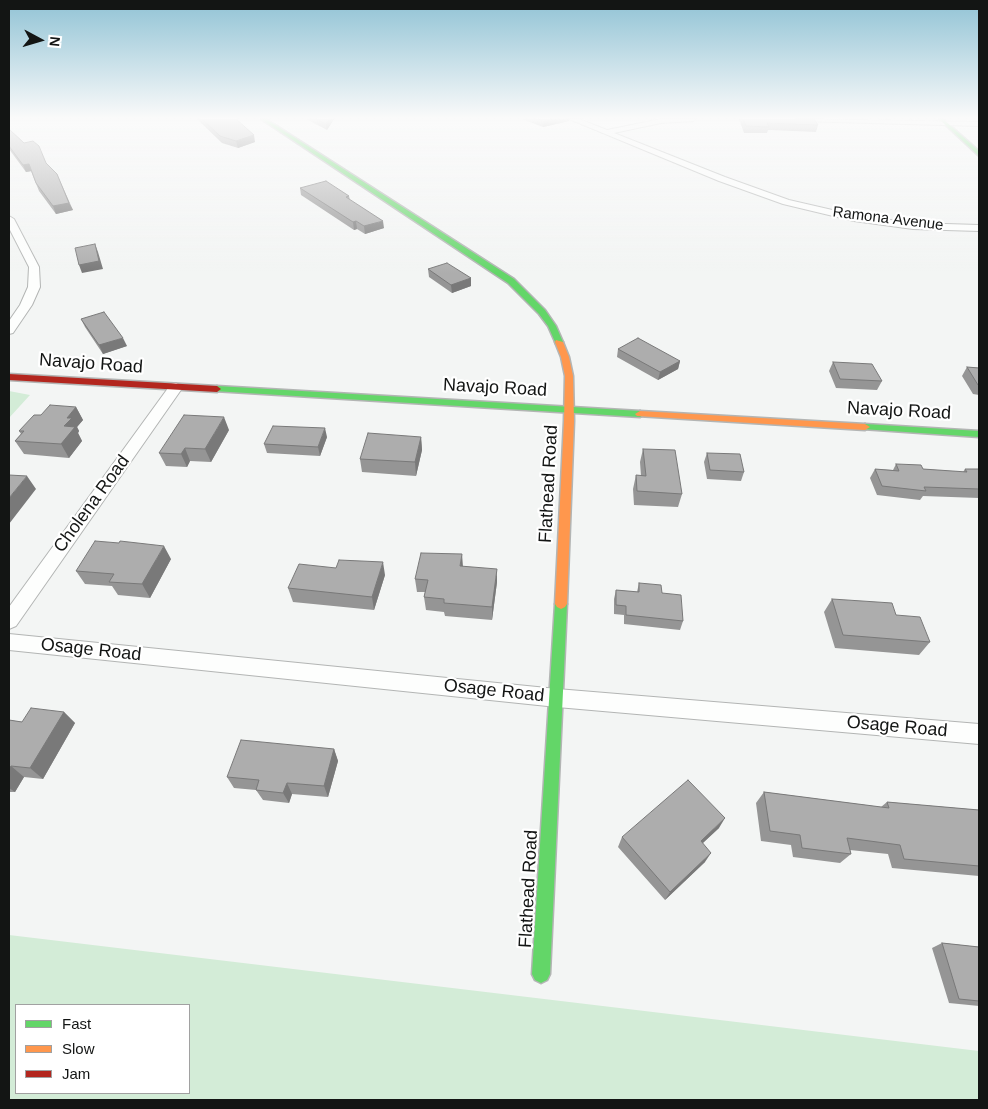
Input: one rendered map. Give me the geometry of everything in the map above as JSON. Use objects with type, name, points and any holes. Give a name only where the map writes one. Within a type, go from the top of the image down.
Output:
[{"type":"street","name":"Flathead Road","points":[[343,171],[489,266],[530,298],[552,326],[565,357],[569,376],[570,409],[557,698],[541,974]]},
{"type":"street","name":"Ramona Avenue","points":[[702,171],[786,202],[864,219],[913,226],[979,228]]},
{"type":"street","points":[[9,218],[34,268],[34,287],[26,305],[9,330]]},
{"type":"street","name":"Navajo Road","points":[[9,377],[979,434]]},
{"type":"street","name":"Cholena Road","points":[[9,621],[176,388]]},
{"type":"street","name":"Osage Road","points":[[9,642],[557,698],[979,734]]},
{"type":"green space","points":[[9,391],[30,395],[9,418]]},
{"type":"green space","points":[[9,935],[979,1051],[979,1100],[9,1100]]},
{"type":"building","points":[[31,171],[54,171],[57,174],[69,203],[53,206],[36,183]]},
{"type":"building","points":[[326,181],[349,196],[346,197],[383,221],[364,226],[356,221],[353,222],[300,188]]},
{"type":"building","points":[[95,244],[99,261],[79,265],[75,248]]},
{"type":"building","points":[[447,263],[471,278],[451,285],[428,269]]},
{"type":"building","points":[[104,312],[123,338],[99,345],[81,319]]},
{"type":"building","points":[[638,338],[680,361],[660,372],[618,349]]},
{"type":"building","points":[[833,362],[872,364],[882,381],[840,379]]},
{"type":"building","points":[[967,367],[979,368],[979,385],[978,385]]},
{"type":"building","points":[[50,405],[76,407],[67,418],[72,418],[64,426],[75,427],[61,444],[15,441],[24,431],[19,431],[34,415],[41,415]]},
{"type":"building","points":[[184,415],[224,417],[205,449],[185,448],[181,454],[159,453]]},
{"type":"building","points":[[273,426],[325,428],[318,447],[264,444]]},
{"type":"building","points":[[368,433],[421,437],[415,462],[360,459]]},
{"type":"building","points":[[643,449],[675,450],[682,494],[637,491],[636,475],[646,476]]},
{"type":"building","points":[[707,453],[740,454],[744,472],[710,470]]},
{"type":"building","points":[[896,464],[921,465],[923,469],[967,472],[965,469],[979,469],[979,489],[924,487],[926,491],[882,486],[875,469],[899,471]]},
{"type":"building","points":[[9,475],[27,476],[9,498]]},
{"type":"building","points":[[95,541],[119,543],[120,541],[164,546],[142,584],[109,582],[114,574],[76,571]]},
{"type":"building","points":[[421,553],[462,554],[460,566],[497,569],[492,607],[444,603],[444,599],[424,597],[428,580],[415,579]]},
{"type":"building","points":[[339,560],[383,562],[372,597],[288,588],[299,564],[336,568]]},
{"type":"building","points":[[639,583],[661,585],[662,593],[681,595],[683,621],[626,615],[626,606],[616,605],[616,590],[639,592]]},
{"type":"building","points":[[832,599],[892,603],[896,615],[920,617],[930,642],[843,635]]},
{"type":"building","points":[[31,708],[64,712],[30,768],[11,766],[9,769],[9,720],[22,722]]},
{"type":"building","points":[[241,740],[334,749],[324,786],[287,783],[283,793],[256,790],[259,780],[227,777]]},
{"type":"building","points":[[688,780],[725,818],[701,841],[711,853],[670,892],[622,837]]},
{"type":"building","points":[[764,792],[889,808],[887,802],[979,810],[979,866],[904,859],[900,845],[847,838],[851,854],[802,848],[800,835],[770,831]]},
{"type":"building","points":[[942,943],[979,947],[979,1001],[959,999]]},
{"type":"traffic: fast","points":[[342,171],[511,281],[542,312],[552,326],[559,342]]},
{"type":"traffic: fast","points":[[217,389],[640,414]]},
{"type":"traffic: fast","points":[[865,427],[979,434]]},
{"type":"traffic: fast","points":[[541,974],[561,604]]},
{"type":"traffic: slow","points":[[559,342],[565,357],[569,376],[569,421],[561,604]]},
{"type":"traffic: slow","points":[[640,414],[865,427]]},
{"type":"traffic: jam","points":[[9,377],[217,389]]}]
